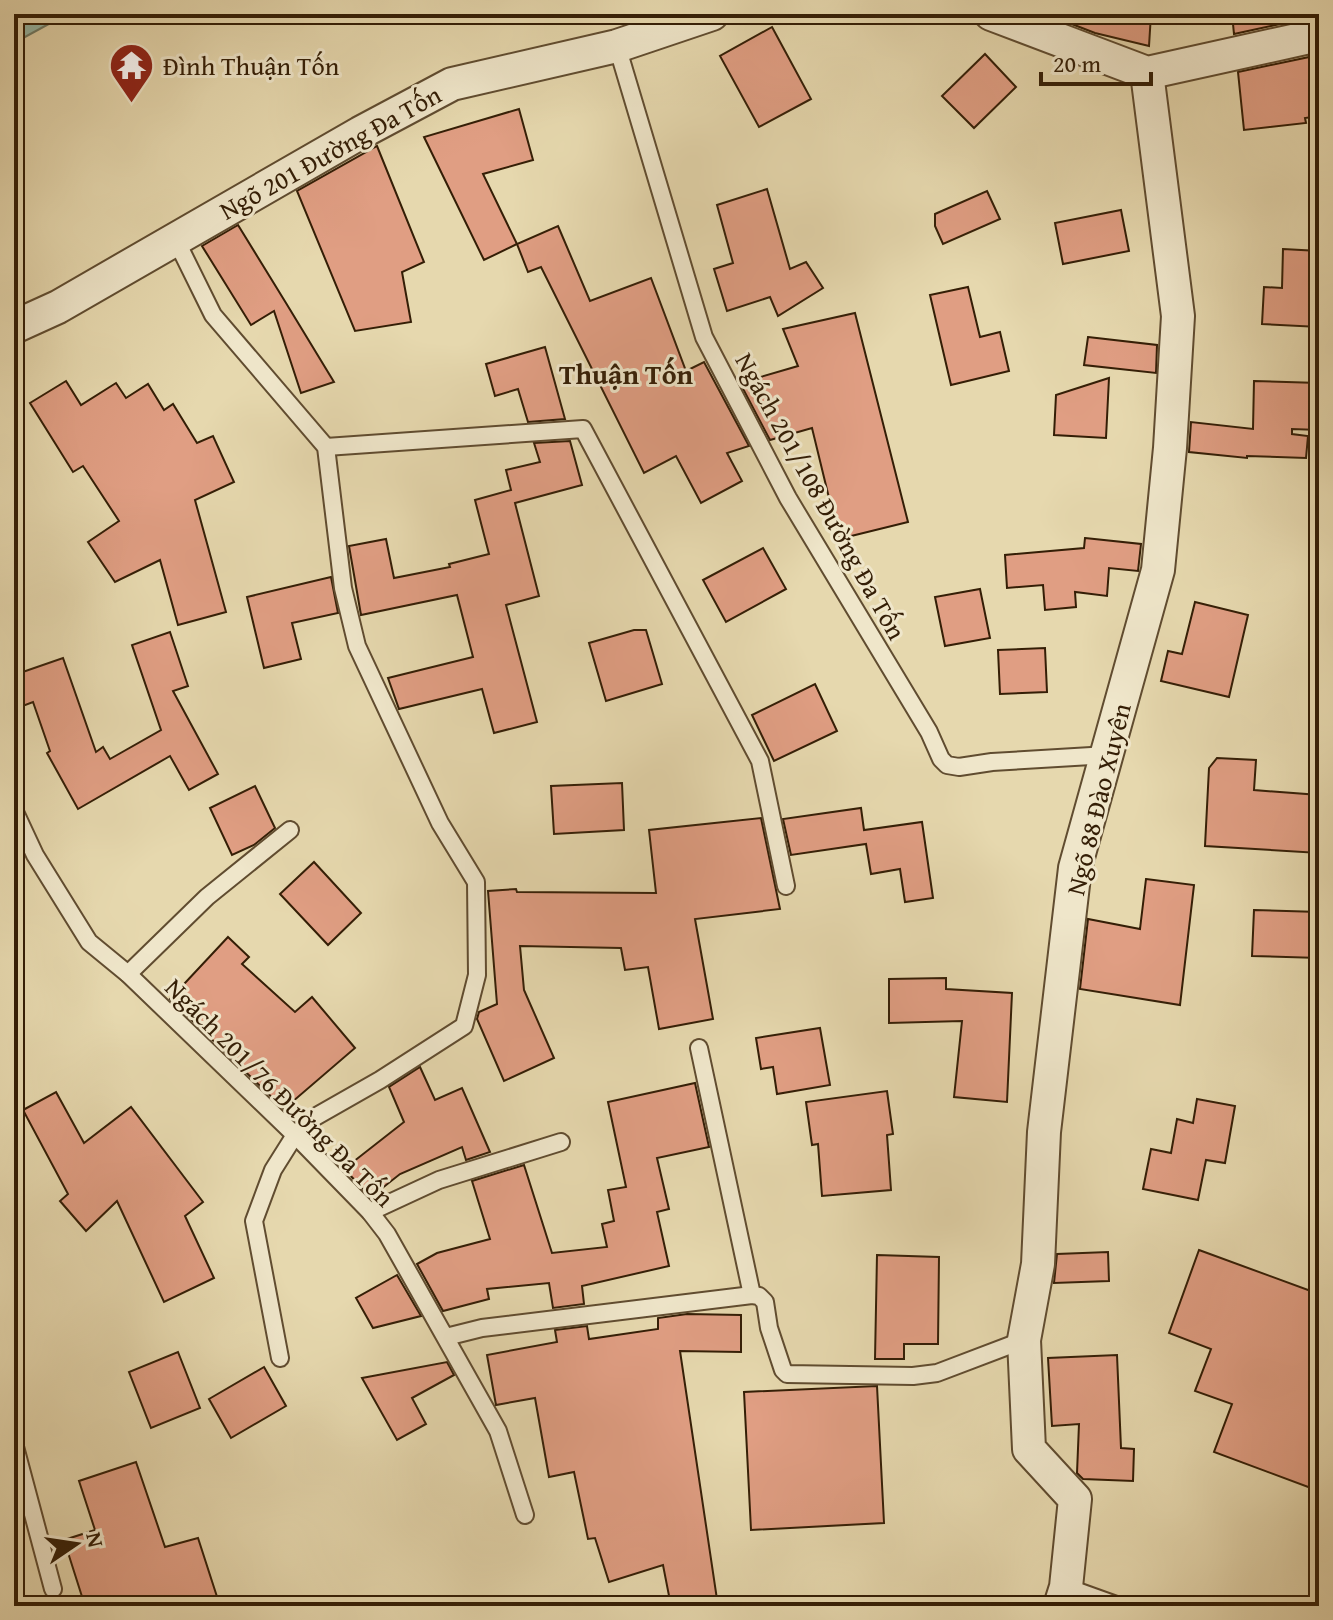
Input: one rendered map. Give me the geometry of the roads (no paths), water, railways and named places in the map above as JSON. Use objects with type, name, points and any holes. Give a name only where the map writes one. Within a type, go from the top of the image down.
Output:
[{"type":"street","name":"Ngõ 201 Đường Đa Tốn","points":[[14,327],[58,307],[360,133],[452,84],[617,46],[712,14]]},
{"type":"street","points":[[991,14],[1147,73],[1319,35]]},
{"type":"street","name":"Ngõ 88 Đào Xuyên","points":[[1063,1597],[1075,1499],[1029,1449],[1024,1340],[1038,1264],[1044,1132],[1075,868],[1158,570],[1170,448],[1178,316],[1147,73]]},
{"type":"lane","name":"Ngách 201/108 Đường Đa Tốn","points":[[617,46],[704,337],[788,498],[929,732],[941,759],[947,765],[959,767],[1108,755]]},
{"type":"lane","points":[[176,240],[213,315],[326,447],[343,588],[357,646],[440,823],[476,882],[477,975],[464,1026],[315,1117],[295,1135],[273,1170],[254,1221],[280,1358]]},
{"type":"lane","points":[[326,447],[583,429],[760,761],[786,886]]},
{"type":"lane","name":"Ngách 201/76 Đường Đa Tốn","points":[[14,810],[35,855],[89,942],[128,974],[295,1135],[370,1212],[387,1234],[498,1431],[525,1515]]},
{"type":"lane","points":[[128,974],[207,897],[290,830]]},
{"type":"lane","points":[[699,1048],[752,1295]]},
{"type":"lane","points":[[370,1212],[439,1180],[561,1142]]},
{"type":"lane","points":[[446,1337],[482,1328],[752,1295],[759,1296],[765,1302],[769,1328],[787,1374],[913,1376],[937,1373],[1024,1340]]},
{"type":"lane","points":[[14,1443],[53,1589]]},
{"type":"lane","points":[[1063,1597],[1119,1606]]},
{"type":"place","name":"Đình Thuận Tốn","points":[[132,104]]},
{"type":"district","name":"Thuận Tốn","points":[[626,373]]}]
